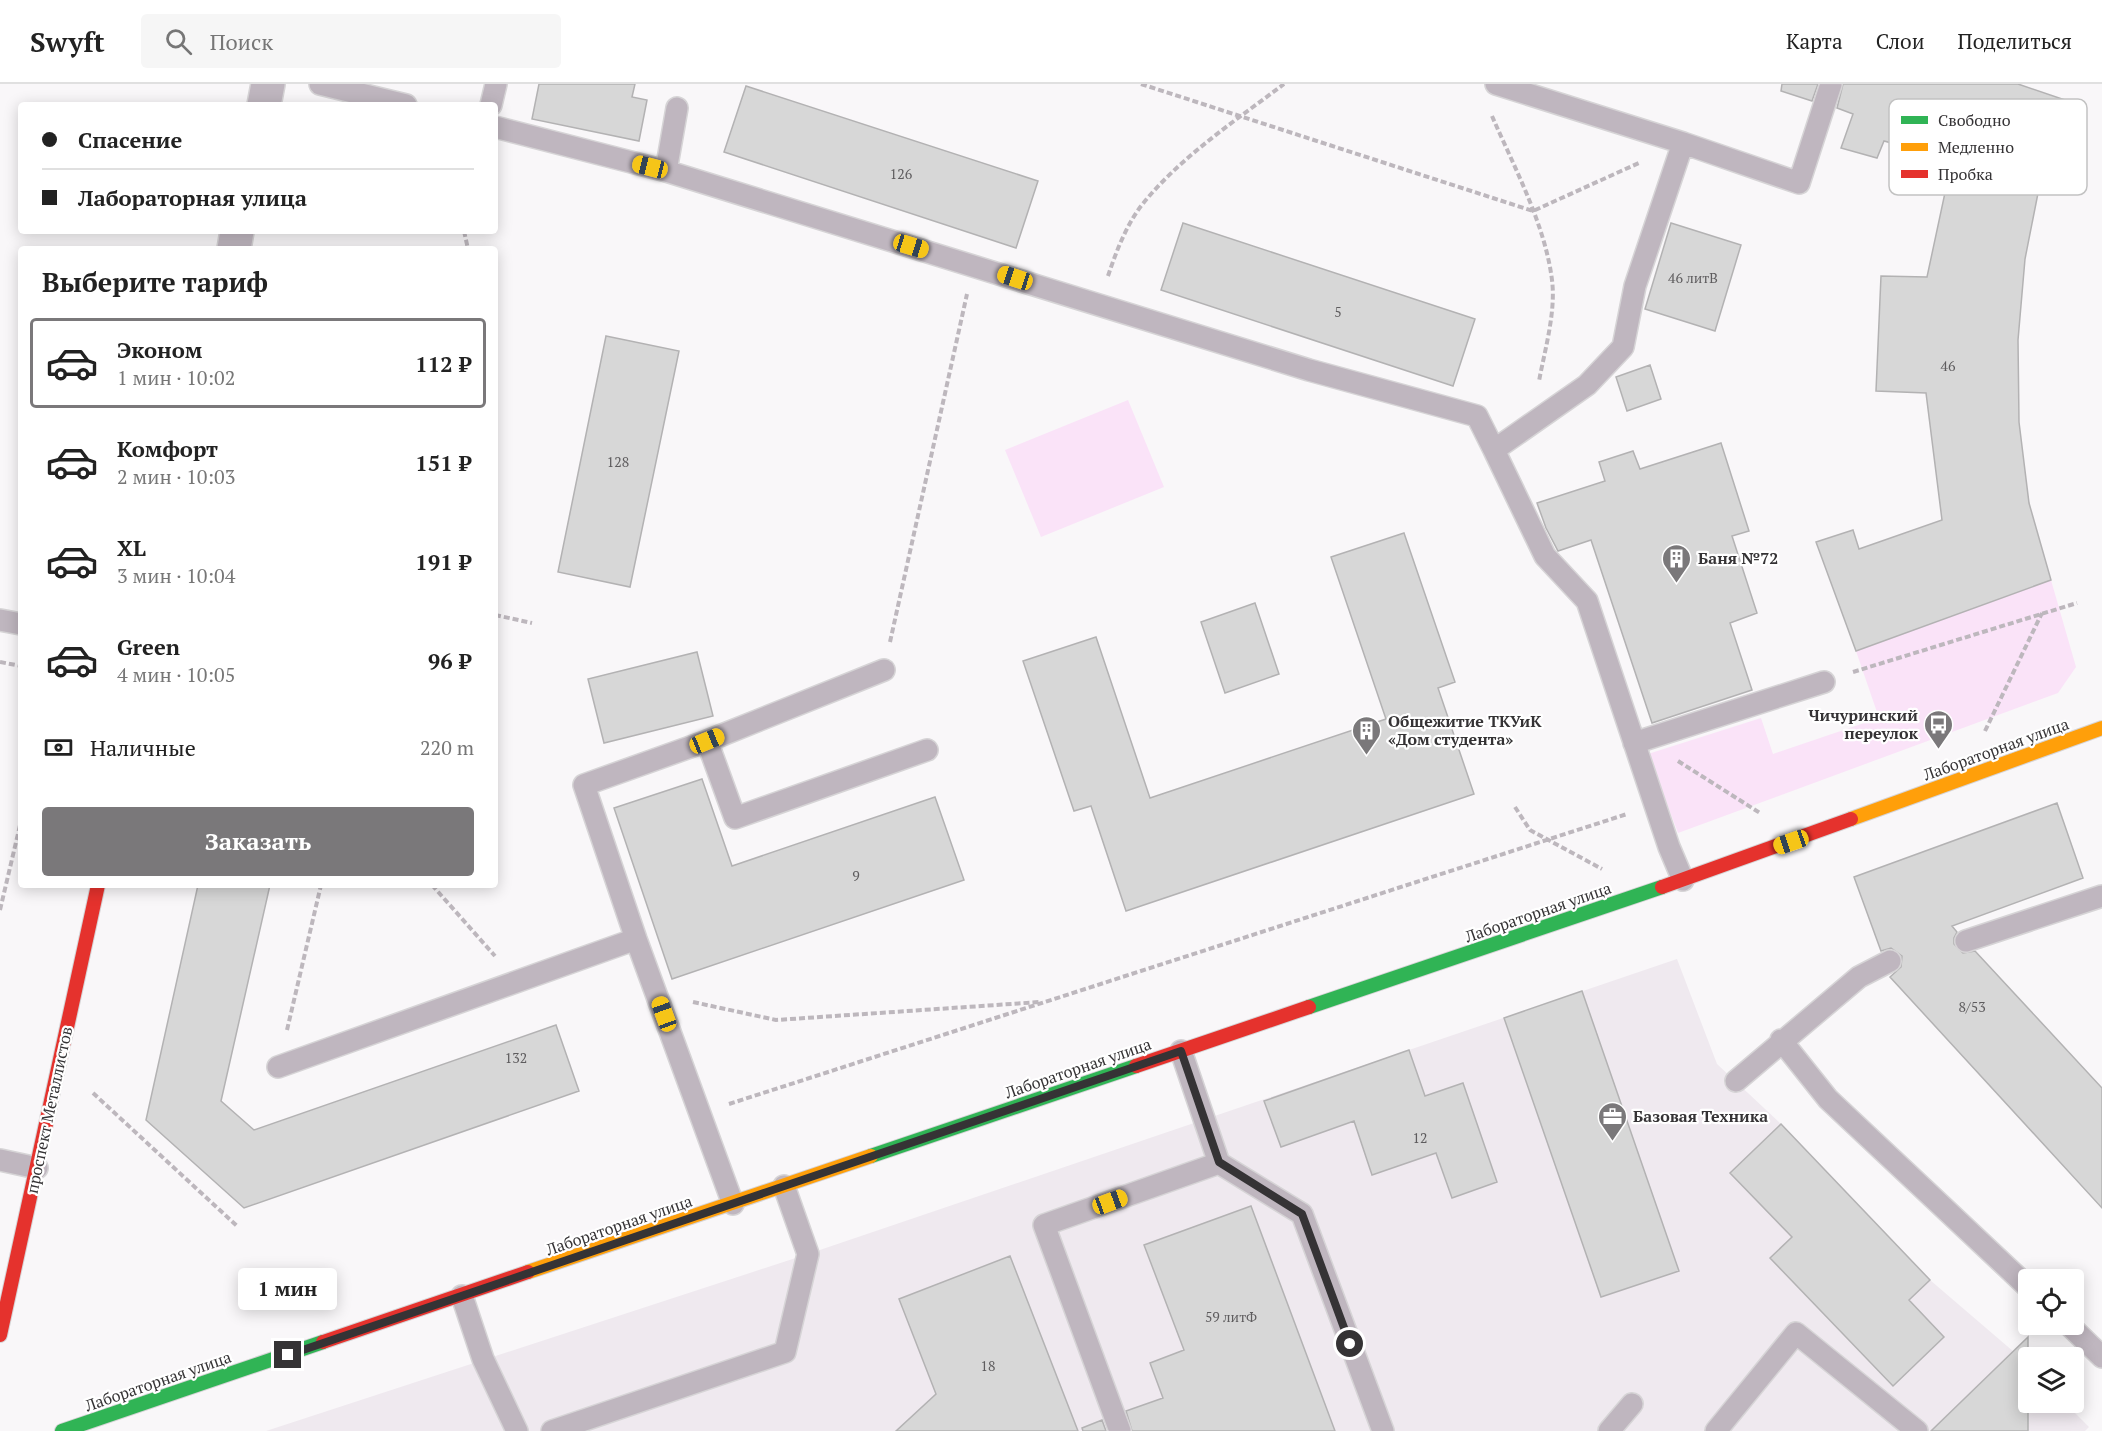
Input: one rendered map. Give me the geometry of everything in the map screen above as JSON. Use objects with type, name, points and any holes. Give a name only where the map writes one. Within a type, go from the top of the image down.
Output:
[{"type":"street","points":[[265,102],[268,84]]},
{"type":"street","name":"Лабораторная улица","points":[[62,1431],[1683,880],[2102,728]]},
{"type":"street","name":"проспект Металлистов","points":[[0,1335],[97,888]]},
{"type":"lane","points":[[320,84],[394,102]]},
{"type":"lane","points":[[492,102],[496,84]]},
{"type":"lane","points":[[1496,84],[1683,143],[1799,183],[1831,84]]},
{"type":"lane","points":[[666,171],[677,108]]},
{"type":"lane","points":[[498,128],[666,171],[973,264],[1309,370],[1477,416],[1545,556],[1587,601],[1655,805],[1683,880]]},
{"type":"lane","points":[[1494,450],[1587,385],[1623,347],[1635,286],[1683,143]]},
{"type":"lane","points":[[0,620],[18,623]]},
{"type":"lane","points":[[733,1204],[636,939],[584,785],[707,741],[884,670]]},
{"type":"lane","points":[[1634,743],[1824,682]]},
{"type":"lane","points":[[707,741],[735,818],[927,750]]},
{"type":"lane","points":[[1966,941],[2102,896]]},
{"type":"lane","points":[[278,1067],[636,939]]},
{"type":"lane","points":[[1736,1081],[1781,1040],[1859,977],[1890,961]]},
{"type":"lane","points":[[1781,1040],[1828,1099],[2018,1278]]},
{"type":"lane","points":[[1181,1051],[1219,1162],[1302,1214],[1383,1431]]},
{"type":"lane","points":[[0,1160],[37,1168]]},
{"type":"lane","points":[[1120,1431],[1044,1225],[1219,1162]]},
{"type":"lane","points":[[552,1431],[785,1352],[808,1254],[784,1186]]},
{"type":"lane","points":[[462,1296],[483,1359],[517,1431]]},
{"type":"lane","points":[[1716,1431],[1796,1333],[1917,1431]]},
{"type":"lane","points":[[2079,1335],[2102,1357]]},
{"type":"lane","points":[[1609,1431],[1632,1404]]},
{"type":"path","points":[[1141,84],[1533,211],[1683,143]]},
{"type":"path","points":[[1098,304],[1116,252],[1140,208],[1168,175],[1284,84]]},
{"type":"path","points":[[1487,105],[1533,211],[1552,281],[1551,310],[1532,423]]},
{"type":"path","points":[[884,670],[973,264]]},
{"type":"path","points":[[1824,682],[2077,603]]},
{"type":"path","points":[[1984,734],[2043,613]]},
{"type":"path","points":[[498,616],[532,623]]},
{"type":"path","points":[[0,662],[18,665]]},
{"type":"path","points":[[1634,743],[1658,749],[1761,813]]},
{"type":"path","points":[[700,1113],[1655,805]]},
{"type":"path","points":[[1515,807],[1530,830],[1603,869]]},
{"type":"path","points":[[0,910],[18,834]]},
{"type":"path","points":[[278,1067],[320,888]]},
{"type":"path","points":[[435,888],[517,981]]},
{"type":"path","points":[[657,994],[776,1020],[1046,1002]]},
{"type":"path","points":[[93,1093],[237,1226]]},
{"type":"shaded area","points":[[1128,400],[1164,487],[1041,537],[1005,450]]},
{"type":"shaded area","points":[[2051,580],[2076,667],[2058,693],[1678,833],[1648,754],[1761,718],[1773,754],[1879,718],[1856,651]]},
{"type":"shaded area","points":[[1677,959],[1717,1064],[1781,1124],[1930,1280],[2018,1355],[2018,1413],[2075,1413],[2089,1427],[2085,1431],[266,1431],[808,1254]]},
{"type":"building","points":[[539,84],[635,84],[632,97],[647,100],[639,141],[532,119]]},
{"type":"building","points":[[1782,84],[1818,84],[1812,101],[1781,91]]},
{"type":"building","points":[[1843,84],[2018,84],[2062,99],[1889,99],[1889,142],[1884,141],[1877,158],[1841,148],[1853,114],[1837,108]]},
{"type":"building","points":[[746,86],[1038,181],[1016,248],[724,152]]},
{"type":"building","points":[[1945,195],[2038,195],[2025,259],[2018,340],[2019,422],[2029,503],[2051,580],[1856,651],[1816,542],[1853,530],[1859,549],[1942,520],[1926,393],[1876,391],[1881,276],[1927,277]]},
{"type":"building","points":[[1183,223],[1475,319],[1453,386],[1161,290]]},
{"type":"building","points":[[1671,223],[1741,245],[1715,331],[1645,309]]},
{"type":"building","points":[[606,336],[679,351],[630,587],[558,572]]},
{"type":"building","points":[[1650,365],[1661,399],[1627,411],[1616,377]]},
{"type":"building","name":"Баня №72","points":[[1721,443],[1749,531],[1732,536],[1757,613],[1730,623],[1752,690],[1652,723],[1591,540],[1558,551],[1537,503],[1605,481],[1599,462],[1633,451],[1640,469]]},
{"type":"building","name":"Общежитие ТКУиК «Дом студента»","points":[[1404,533],[1455,682],[1438,688],[1474,794],[1126,911],[1091,806],[1074,811],[1023,661],[1096,637],[1150,798],[1386,719],[1331,557]]},
{"type":"building","points":[[1255,603],[1279,674],[1225,693],[1201,622]]},
{"type":"building","points":[[697,652],[713,716],[604,743],[588,679]]},
{"type":"building","points":[[702,779],[732,866],[935,797],[964,880],[672,979],[614,808]]},
{"type":"building","points":[[2057,803],[2083,878],[1952,926],[1957,932],[1954,944],[1963,953],[1975,951],[2102,1088],[2102,1208],[1890,977],[1901,967],[1902,956],[1891,948],[1881,951],[1854,877]]},
{"type":"building","points":[[197,888],[269,888],[221,1101],[254,1130],[556,1025],[579,1091],[244,1208],[146,1120]]},
{"type":"building","points":[[1582,991],[1679,1271],[1601,1297],[1504,1018]]},
{"type":"building","points":[[1409,1050],[1425,1096],[1463,1083],[1497,1182],[1452,1198],[1436,1153],[1372,1175],[1354,1121],[1281,1147],[1264,1101]]},
{"type":"building","points":[[1781,1124],[1930,1280],[1909,1300],[1944,1337],[1893,1386],[1770,1258],[1792,1237],[1730,1173]]},
{"type":"building","points":[[1251,1206],[1335,1431],[1132,1431],[1126,1411],[1163,1398],[1150,1363],[1184,1350],[1144,1245]]},
{"type":"building","points":[[1010,1256],[1078,1431],[896,1431],[936,1394],[899,1299]]},
{"type":"building","points":[[2028,1337],[2028,1347],[2018,1347],[2018,1413],[2028,1413],[2028,1431],[1931,1431]]},
{"type":"building","points":[[1102,1420],[1106,1431],[1083,1431],[1082,1428]]},
{"type":"traffic: fast","points":[[1309,1007],[1662,887]]},
{"type":"traffic: fast","points":[[871,1156],[1136,1066]]},
{"type":"traffic: fast","points":[[62,1431],[323,1342]]},
{"type":"traffic: slow","points":[[1851,819],[2102,728]]},
{"type":"traffic: slow","points":[[528,1272],[871,1156]]},
{"type":"traffic: jam","points":[[1662,887],[1851,819]]},
{"type":"traffic: jam","points":[[0,1335],[97,888]]},
{"type":"traffic: jam","points":[[1136,1066],[1309,1007]]},
{"type":"traffic: jam","points":[[323,1342],[528,1272]]},
{"type":"place","name":"Баня №72","points":[[1677,584]]},
{"type":"place","name":"Чичуринский переулок","points":[[1939,750]]},
{"type":"place","name":"Общежитие ТКУиК «Дом студента»","points":[[1367,756]]},
{"type":"place","name":"Базовая Техника","points":[[1612,1142]]},
{"type":"route","points":[[288,1355],[1181,1051],[1219,1162],[1302,1214],[1350,1344]]}]
